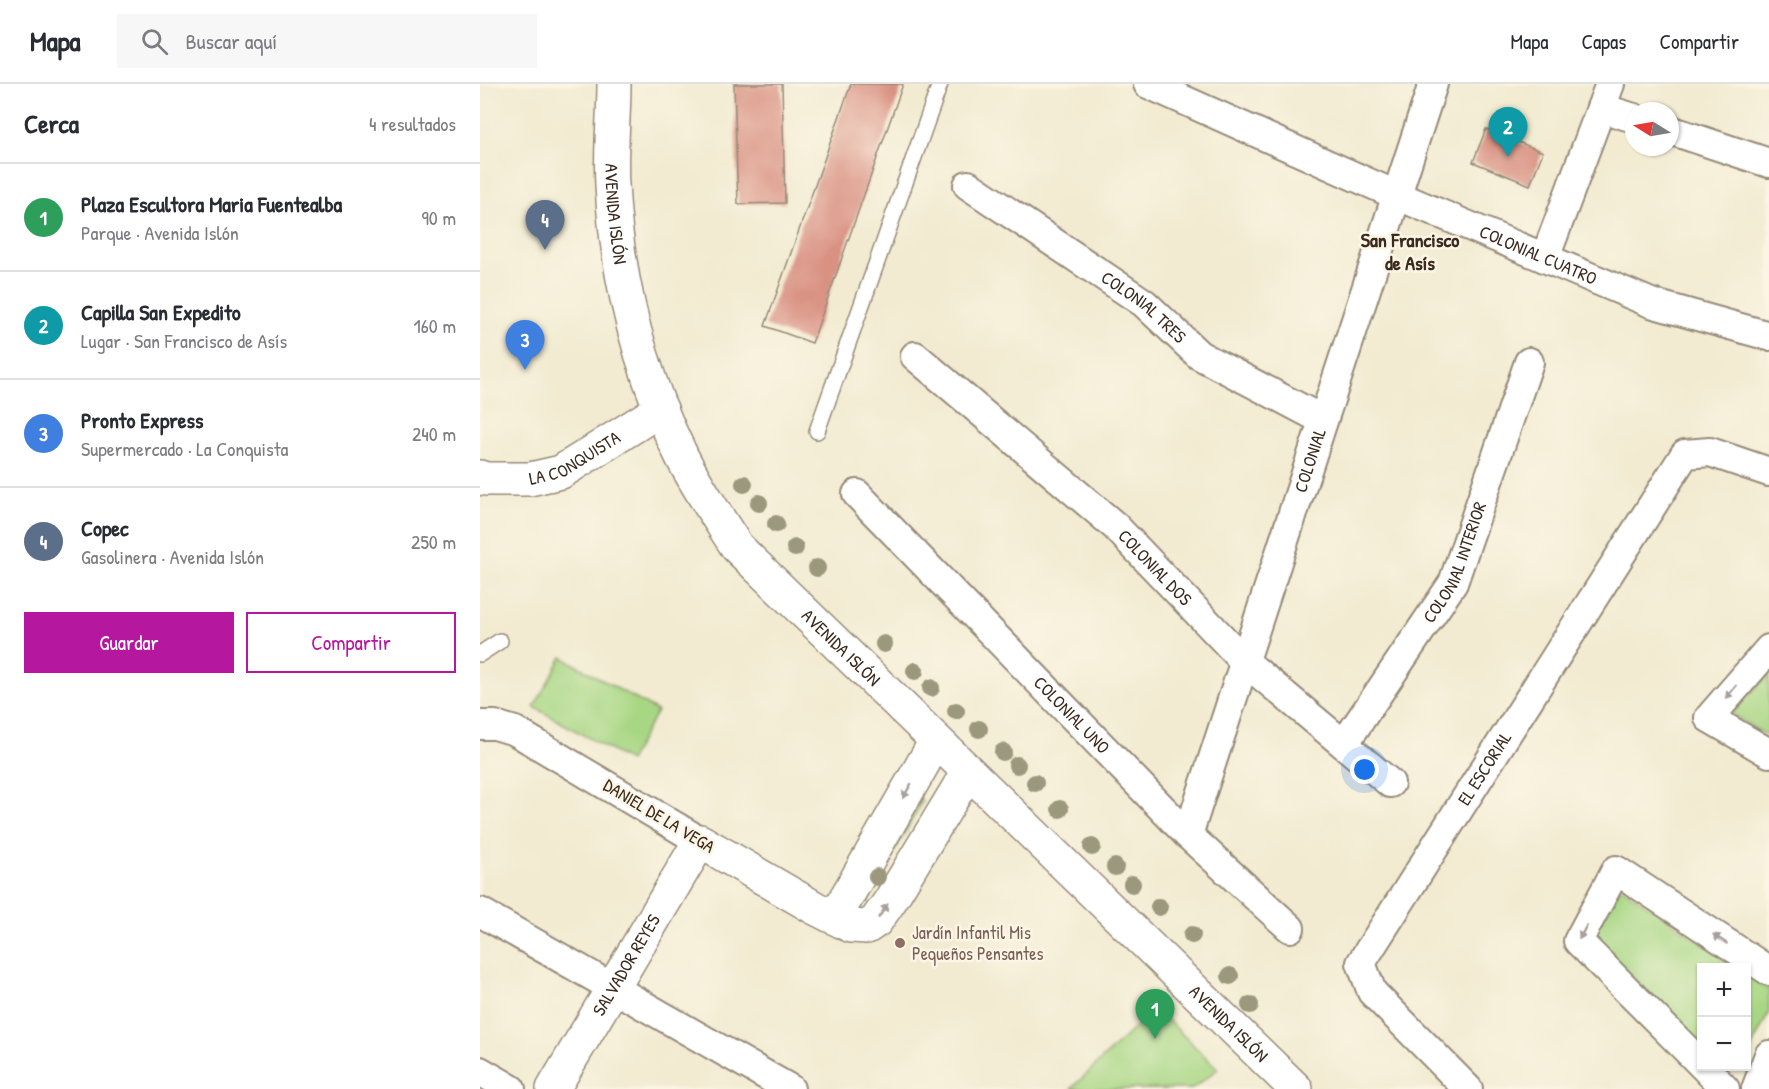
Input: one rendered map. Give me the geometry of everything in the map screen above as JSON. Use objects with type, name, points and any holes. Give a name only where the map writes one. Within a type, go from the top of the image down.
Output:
[{"type":"main road","name":"AVENIDA ISLÓN","points":[[614,84],[611,136],[612,183],[620,264],[632,321],[661,409],[682,457],[708,503],[737,547],[1296,1089]]},
{"type":"main road","name":"LA CONQUISTA","points":[[480,477],[530,479],[561,472],[661,409]]},
{"type":"main road","points":[[835,917],[936,741]]},
{"type":"main road","name":"DANIEL DE LA VEGA","points":[[700,841],[815,908],[851,926],[867,927],[876,921],[968,772]]},
{"type":"main road","name":"SALVADOR REYES","points":[[553,1089],[700,841]]},
{"type":"street","name":"COLONIAL CUATRO","points":[[1148,84],[1396,195],[1651,303],[1769,336]]},
{"type":"street","name":"COLONIAL","points":[[1188,834],[1433,84]]},
{"type":"street","points":[[1545,258],[1606,96],[1625,111]]},
{"type":"street","points":[[1679,133],[1769,163]]},
{"type":"street","name":"COLONIAL TRES","points":[[968,185],[1144,303],[1199,355],[1323,420]]},
{"type":"street","name":"COLONIAL DOS","points":[[915,356],[1115,526],[1244,661],[1390,783]]},
{"type":"street","name":"COLONIAL INTERIOR","points":[[1344,744],[1453,583],[1529,362]]},
{"type":"street","name":"EL ESCORIAL","points":[[1468,1089],[1372,993],[1361,963],[1685,454],[1710,452],[1769,472]]},
{"type":"street","name":"COLONIAL UNO","points":[[857,494],[1188,834],[1290,928]]},
{"type":"street","points":[[1769,649],[1709,718],[1769,753]]},
{"type":"street","name":"DANIEL DE LA VEGA","points":[[480,725],[495,725],[515,731],[700,841]]},
{"type":"street","points":[[1697,1061],[1578,941],[1616,870],[1769,971]]},
{"type":"street","points":[[480,912],[790,1089]]},
{"type":"street","points":[[1756,1089],[1769,1055]]},
{"type":"street","points":[[480,1071],[511,1089]]},
{"type":"street","points":[[1707,1071],[1725,1089]]},
{"type":"lane","points":[[817,431],[940,84]]},
{"type":"lane","points":[[480,654],[500,642]]},
{"type":"green space","points":[[562,657],[657,711],[629,761],[534,707]]},
{"type":"green space","points":[[1769,674],[1769,737],[1731,714]]},
{"type":"green space","points":[[920,797],[922,802],[867,902],[862,904],[859,902]]},
{"type":"green space","points":[[1621,887],[1731,963],[1697,963],[1697,1043],[1591,936]]},
{"type":"green space","points":[[1751,977],[1769,990],[1769,1012],[1751,1049]]},
{"type":"green space","points":[[1155,1008],[1218,1069],[1192,1089],[1071,1089]]},
{"type":"building","points":[[734,84],[782,84],[785,203],[738,204]]},
{"type":"building","points":[[851,84],[903,84],[812,343],[765,326]]},
{"type":"building","points":[[1486,129],[1543,152],[1530,185],[1473,162]]},
{"type":"place","name":"Capilla San Expedito","points":[[1508,157]]},
{"type":"place","name":"Copec","points":[[545,250]]},
{"type":"place","name":"Pronto Express","points":[[525,370]]},
{"type":"place","name":"Jardín Infantil Mis Pequeños Pensantes","points":[[900,943]]},
{"type":"place","name":"Plaza Escultora Maria Fuentealba","points":[[1155,1039]]},
{"type":"district","name":"San Francisco de Asís","points":[[1410,252]]}]
